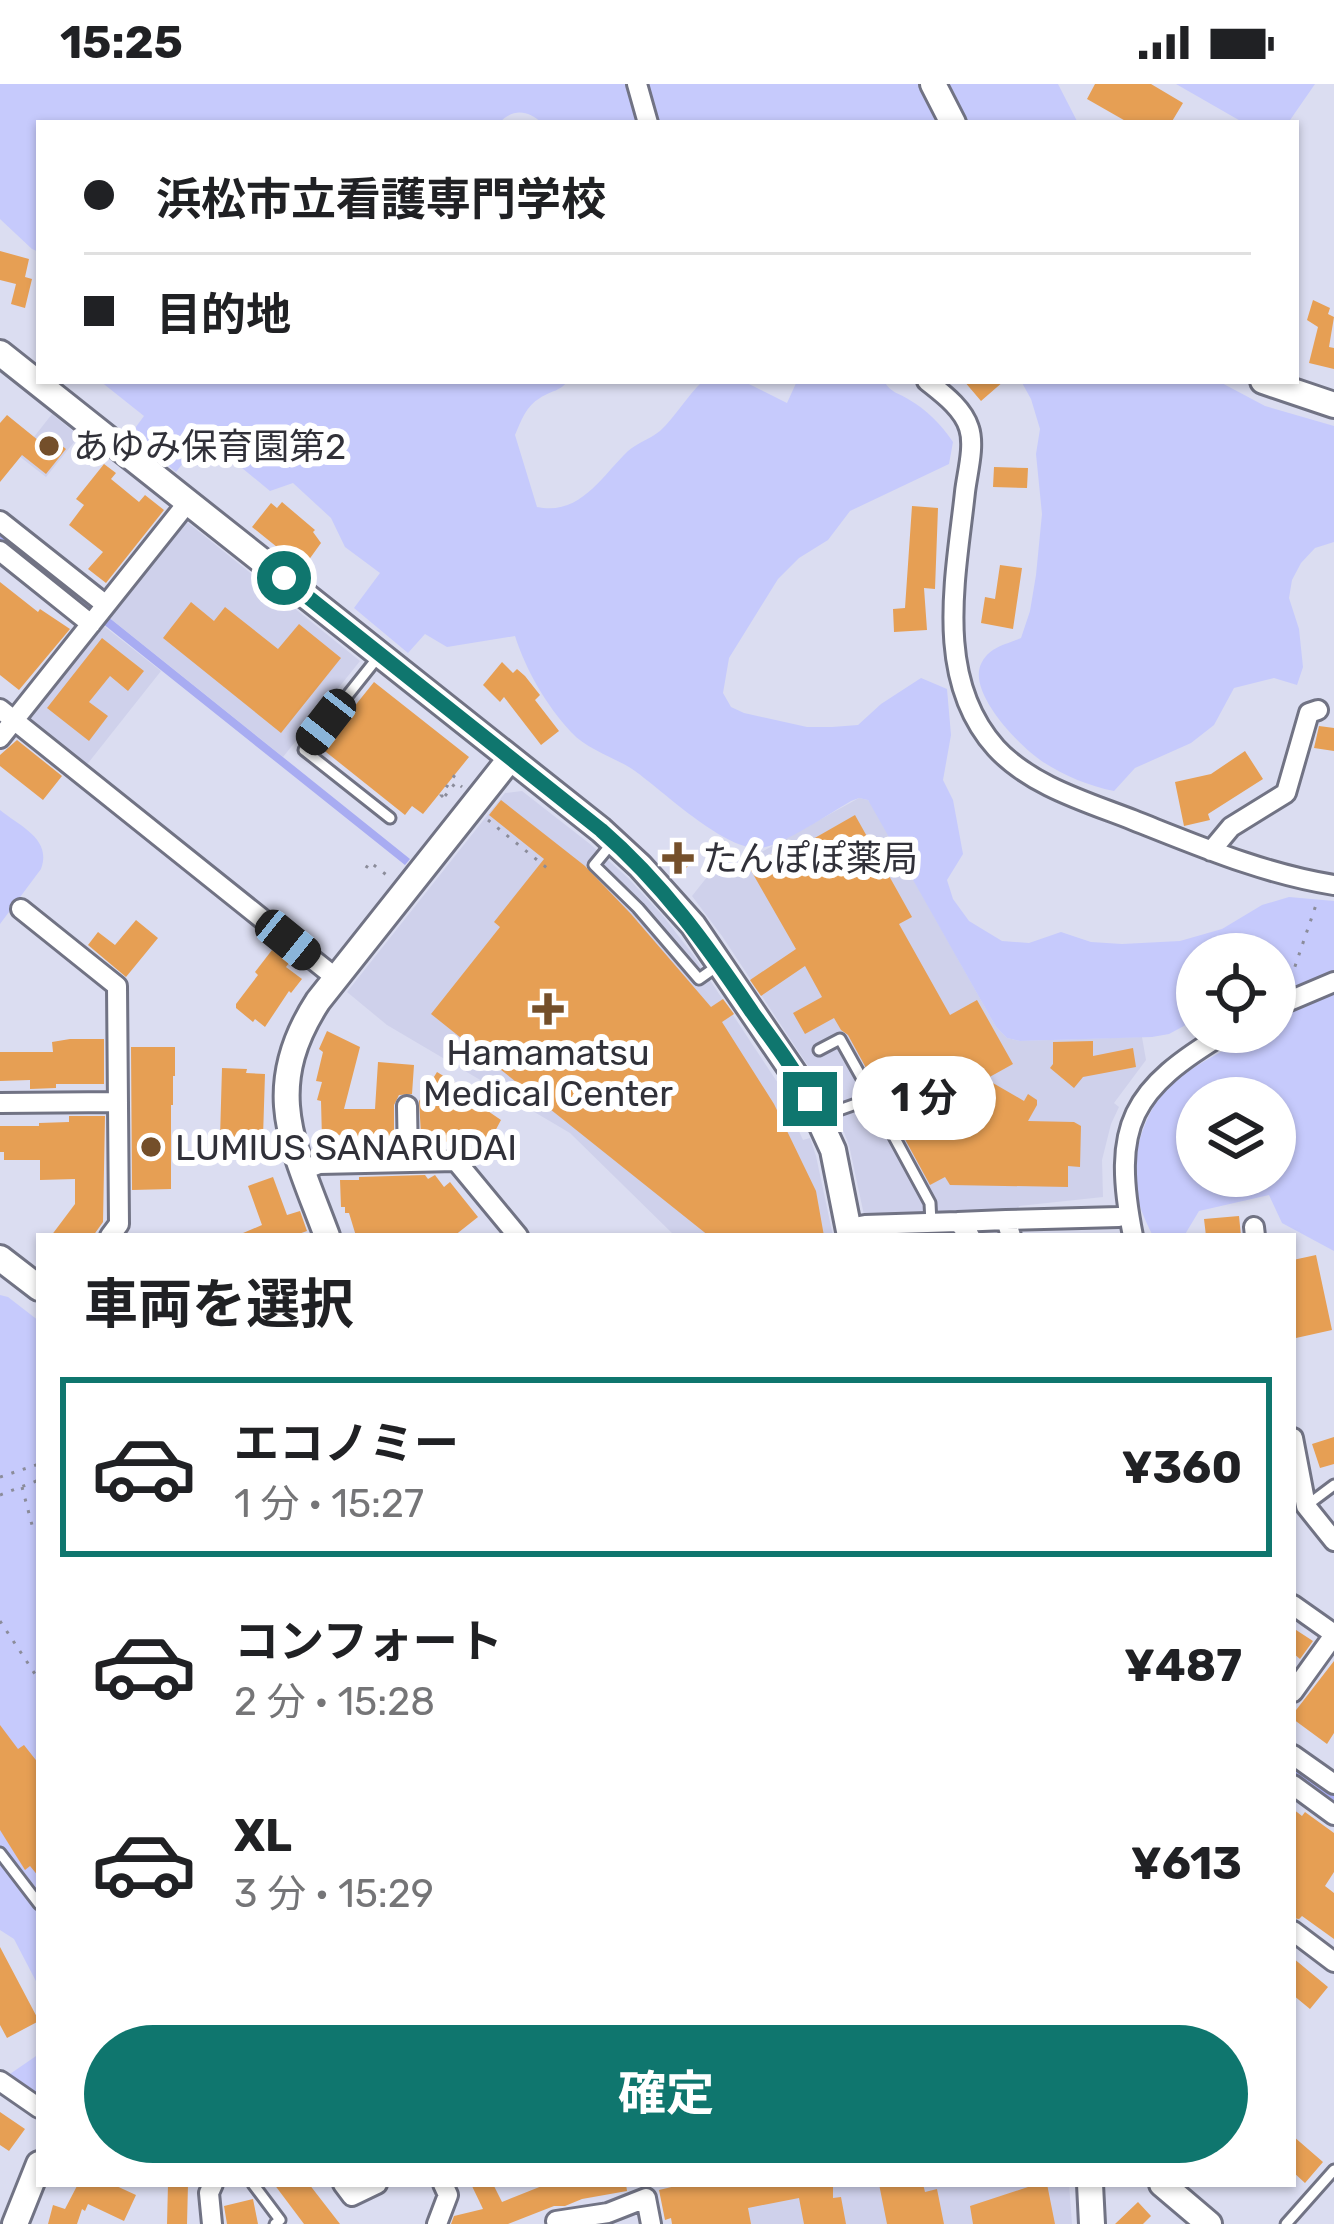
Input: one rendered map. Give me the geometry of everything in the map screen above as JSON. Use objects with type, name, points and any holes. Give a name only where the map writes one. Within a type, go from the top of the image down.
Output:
[{"type":"street","points":[[637,84],[647,120]]},
{"type":"street","points":[[933,84],[951,120]]},
{"type":"street","points":[[0,353],[36,382]]},
{"type":"street","points":[[39,384],[614,842],[674,903],[806,1091],[838,1171],[850,1232],[931,1223],[964,1229],[1008,1228],[1120,1217]]},
{"type":"street","points":[[931,384],[952,401],[970,429],[952,621],[960,675],[977,719],[996,748],[1022,771],[1068,794],[1233,860],[1329,884]]},
{"type":"street","points":[[1272,384],[1334,405]]},
{"type":"street","points":[[0,738],[7,715],[91,624],[188,502]]},
{"type":"street","points":[[0,521],[106,605]]},
{"type":"street","points":[[0,551],[91,624]]},
{"type":"street","points":[[1211,851],[1231,827],[1286,793],[1310,713],[1318,710]]},
{"type":"street","points":[[7,715],[336,978]]},
{"type":"street","points":[[326,1233],[288,1122],[286,1079],[297,1038],[336,978],[509,760]]},
{"type":"street","points":[[22,909],[117,986],[119,1224],[112,1233]]},
{"type":"street","points":[[1296,998],[1334,982]]},
{"type":"street","points":[[1133,1233],[1124,1170],[1127,1132],[1157,1080],[1191,1053]]},
{"type":"street","points":[[0,1102],[118,1102]]},
{"type":"street","points":[[407,1106],[408,1161]]},
{"type":"street","points":[[302,1170],[319,1164],[456,1162],[515,1233]]},
{"type":"street","points":[[0,1258],[36,1286]]},
{"type":"street","points":[[1296,1454],[1306,1506],[1334,1541]]},
{"type":"street","points":[[1296,1607],[1334,1634],[1296,1688]]},
{"type":"street","points":[[1296,1757],[1334,1784]]},
{"type":"street","points":[[1296,1787],[1334,1815]]},
{"type":"street","points":[[1296,1933],[1334,1962]]},
{"type":"street","points":[[0,2081],[36,2106]]},
{"type":"street","points":[[15,2224],[36,2172]]},
{"type":"street","points":[[212,2187],[212,2224]]},
{"type":"street","points":[[345,2187],[352,2196],[371,2187]]},
{"type":"street","points":[[436,2224],[448,2194],[444,2187]]},
{"type":"street","points":[[1090,2187],[1092,2224]]},
{"type":"street","points":[[1166,2187],[1209,2224]]},
{"type":"street","points":[[552,2223],[608,2213],[646,2198],[651,2224]]},
{"type":"lane","points":[[379,656],[304,750],[390,818]]},
{"type":"lane","points":[[819,1050],[840,1039],[930,1203],[931,1223]]},
{"type":"lane","points":[[819,1117],[873,1099]]},
{"type":"lane","points":[[1306,1506],[1334,1485]]},
{"type":"lane","points":[[0,1853],[36,1900]]},
{"type":"lane","points":[[1286,2224],[1334,2170]]},
{"type":"lane","points":[[255,2187],[280,2220],[275,2224]]},
{"type":"path","points":[[456,782],[443,797],[460,773]]},
{"type":"path","points":[[472,807],[548,868]]},
{"type":"path","points":[[366,868],[370,862],[395,882]]},
{"type":"path","points":[[1297,960],[1329,884]]},
{"type":"path","points":[[0,1477],[36,1465]]},
{"type":"path","points":[[0,1495],[36,1481]]},
{"type":"path","points":[[22,1487],[32,1525],[36,1524]]},
{"type":"path","points":[[0,1621],[36,1675]]},
{"type":"shaded area","points":[[0,84],[1058,84],[1076,120],[538,120],[520,112],[503,120],[36,120],[36,251],[0,219]]},
{"type":"shaded area","points":[[1176,84],[1315,84],[1290,120],[1239,120]]},
{"type":"shaded area","points":[[104,384],[565,384],[531,405],[515,435],[537,507],[552,508],[566,506],[588,492],[628,451],[660,431],[700,384],[749,384],[787,403],[796,384],[887,384],[944,429],[953,442],[949,464],[850,511],[828,540],[799,558],[778,579],[729,658],[723,693],[731,707],[744,713],[807,727],[832,727],[858,725],[921,678],[947,689],[951,735],[943,780],[953,800],[963,854],[947,880],[953,899],[969,921],[1002,941],[1029,943],[1061,932],[1091,942],[1176,941],[1176,1030],[1152,1037],[1007,1038],[996,1027],[868,800],[851,801],[769,846],[730,840],[635,771],[578,738],[538,687],[515,636],[447,647],[425,634],[408,653],[354,608],[380,573],[345,547],[331,518],[293,483],[270,491],[214,445],[191,453],[176,472],[130,435],[144,416]]},
{"type":"shaded area","points":[[1023,384],[1224,384],[1265,406],[1334,426],[1334,542],[1315,548],[1301,563],[1289,598],[1299,629],[1303,667],[1297,685],[1274,678],[1234,688],[1214,725],[1191,743],[1135,768],[1114,791],[1069,776],[1033,755],[998,717],[981,688],[982,662],[990,652],[1021,638],[1030,611],[1042,514],[1036,454],[1040,429]]},
{"type":"shaded area","name":"あゆみ保育園第2","points":[[52,414],[79,436],[46,477],[19,456]]},
{"type":"shaded area","points":[[180,522],[187,522],[360,661],[283,757],[106,615]]},
{"type":"shaded area","points":[[0,531],[92,605],[88,611],[0,541]]},
{"type":"shaded area","points":[[107,616],[410,859],[405,865],[102,623]]},
{"type":"shaded area","points":[[100,623],[161,671],[85,767],[29,723],[28,713]]},
{"type":"shaded area","name":"Hamamatsu Medical Center","points":[[522,791],[590,844],[628,878],[694,956],[801,1118],[804,1125],[798,1129],[803,1140],[810,1138],[816,1156],[832,1233],[672,1233],[570,1133],[387,1025],[347,992],[505,793]]},
{"type":"shaded area","name":"Hamamatsu Medical Center","points":[[859,798],[873,807],[996,1027],[1007,1038],[1142,1037],[1146,1060],[1114,1103],[1119,1107],[1102,1160],[1103,1197],[1018,1209],[864,1215],[849,1145],[832,1102],[692,896],[719,862],[729,870]]},
{"type":"shaded area","points":[[0,810],[32,835],[43,859],[41,869],[0,924]]},
{"type":"shaded area","points":[[1289,897],[1334,901],[1334,1251],[1282,1223],[1270,1197],[1296,1197],[1296,1077],[1181,1077],[1219,1053],[1296,1053],[1296,933],[1208,933],[1262,905]]},
{"type":"shaded area","points":[[1176,1080],[1176,1197],[1260,1197],[1199,1211],[1186,1233],[1152,1233],[1136,1189],[1135,1161],[1150,1113]]},
{"type":"shaded area","points":[[0,1295],[36,1319],[36,1981],[14,1939],[0,1930]]},
{"type":"shaded area","points":[[36,2056],[36,2097],[7,2076]]},
{"type":"shaded area","points":[[692,2187],[1069,2187],[1072,2224],[699,2224]]},
{"type":"building","points":[[1095,84],[1151,84],[1183,103],[1173,120],[1124,120],[1087,99]]},
{"type":"building","points":[[0,251],[29,259],[25,277],[32,279],[25,308],[11,304],[16,284],[0,280]]},
{"type":"building","points":[[1313,300],[1330,308],[1328,314],[1334,317],[1329,347],[1334,348],[1334,369],[1309,363],[1318,327],[1307,320]]},
{"type":"building","points":[[967,384],[1001,384],[981,401]]},
{"type":"building","points":[[7,415],[44,445],[50,436],[66,449],[46,474],[22,455],[0,482],[0,423]]},
{"type":"building","points":[[104,464],[116,473],[111,479],[139,502],[145,495],[164,510],[106,583],[88,569],[103,552],[69,525],[84,505],[76,499]]},
{"type":"building","points":[[994,467],[1028,468],[1027,488],[993,487]]},
{"type":"building","points":[[282,502],[315,530],[321,543],[303,568],[252,527],[271,503],[277,508]]},
{"type":"building","points":[[912,506],[938,508],[935,589],[924,588],[927,630],[894,632],[893,609],[905,608]]},
{"type":"building","points":[[1000,565],[1022,568],[1013,629],[981,623],[985,597],[995,599]]},
{"type":"building","points":[[0,582],[38,612],[70,629],[19,690],[0,675]]},
{"type":"building","points":[[191,602],[214,621],[225,607],[278,649],[299,624],[341,658],[281,733],[163,638]]},
{"type":"building","points":[[102,638],[144,671],[128,691],[110,676],[89,702],[108,716],[89,741],[47,708]]},
{"type":"building","points":[[502,662],[513,673],[517,669],[525,676],[540,695],[535,700],[559,731],[541,745],[504,697],[500,702],[483,685]]},
{"type":"building","points":[[374,682],[469,757],[423,814],[412,806],[405,815],[321,748]]},
{"type":"building","points":[[1319,726],[1334,728],[1334,751],[1314,748]]},
{"type":"building","points":[[17,740],[62,776],[43,800],[0,766],[0,755]]},
{"type":"building","points":[[1245,751],[1263,779],[1208,814],[1210,820],[1184,826],[1175,782],[1211,774]]},
{"type":"building","name":"Hamamatsu Medical Center","points":[[501,800],[585,866],[711,1007],[723,999],[734,1014],[722,1022],[774,1104],[816,1191],[823,1233],[705,1233],[431,1014],[500,927],[494,922],[544,859],[489,815]]},
{"type":"building","points":[[855,815],[912,917],[899,924],[950,1015],[977,1000],[1013,1064],[986,1079],[1024,1101],[1028,1094],[1037,1100],[1028,1121],[1081,1126],[1080,1167],[1068,1166],[1068,1187],[950,1185],[945,1177],[930,1185],[848,1035],[834,1018],[805,1034],[793,1013],[822,997],[805,966],[761,996],[750,980],[796,949],[749,867],[796,841],[799,847]]},
{"type":"building","name":"たんぽぽ薬局","points":[[677,847],[692,862],[681,873],[666,858]]},
{"type":"building","points":[[136,920],[158,938],[126,977],[88,945],[98,932],[115,945]]},
{"type":"building","points":[[272,950],[302,979],[265,1027],[236,1004]]},
{"type":"building","points":[[327,1031],[360,1047],[344,1109],[375,1109],[378,1062],[414,1065],[412,1094],[399,1095],[394,1105],[394,1149],[357,1145],[352,1132],[322,1139],[321,1101],[317,1100],[322,1082],[316,1081],[323,1052],[319,1049]]},
{"type":"building","points":[[104,1039],[104,1084],[30,1089],[30,1080],[0,1081],[0,1052],[53,1052],[52,1042]]},
{"type":"building","points":[[1093,1041],[1093,1056],[1133,1048],[1136,1067],[1083,1077],[1074,1088],[1050,1068],[1053,1042]]},
{"type":"building","name":"LUMIUS SANARUDAI","points":[[131,1047],[175,1047],[171,1189],[132,1190]]},
{"type":"building","points":[[222,1068],[265,1074],[266,1149],[230,1160],[224,1159],[220,1138]]},
{"type":"building","points":[[437,1072],[501,1120],[485,1150],[458,1132],[457,1142],[426,1141],[426,1134],[421,1134],[419,1101]]},
{"type":"building","points":[[69,1116],[105,1116],[103,1222],[95,1233],[53,1233],[75,1204],[75,1179],[40,1180],[40,1160],[4,1160],[0,1152],[0,1126],[69,1122]]},
{"type":"building","points":[[425,1175],[428,1179],[435,1175],[444,1187],[450,1182],[478,1217],[458,1233],[355,1233],[349,1213],[341,1207],[340,1180]]},
{"type":"building","points":[[273,1177],[287,1215],[300,1211],[307,1231],[243,1233],[262,1225],[248,1186]]},
{"type":"building","points":[[1239,1216],[1241,1233],[1206,1233],[1204,1219]]},
{"type":"building","points":[[1316,1255],[1332,1330],[1296,1338],[1296,1259]]},
{"type":"building","points":[[1334,1437],[1334,1464],[1320,1468],[1312,1444]]},
{"type":"building","points":[[1296,1630],[1313,1641],[1300,1659],[1296,1656]]},
{"type":"building","points":[[1334,1661],[1334,1733],[1327,1744],[1296,1721],[1296,1710]]},
{"type":"building","points":[[0,1725],[18,1749],[24,1745],[36,1760],[36,1873],[30,1866],[25,1870],[0,1830]]},
{"type":"building","points":[[1296,1811],[1302,1816],[1305,1812],[1334,1833],[1334,1872],[1325,1886],[1334,1893],[1334,1939],[1302,1916],[1299,1919]]},
{"type":"building","points":[[0,1947],[36,2023],[7,2038],[0,2025]]},
{"type":"building","points":[[1296,1960],[1328,1987],[1310,2009],[1296,1997]]},
{"type":"building","points":[[0,2112],[25,2129],[9,2151],[0,2145]]},
{"type":"building","points":[[1296,2139],[1323,2162],[1305,2183],[1296,2175]]},
{"type":"building","points":[[76,2187],[119,2187],[136,2195],[124,2221],[88,2204],[77,2224],[48,2224],[53,2205],[65,2209]]},
{"type":"building","points":[[168,2187],[188,2187],[187,2224],[167,2224]]},
{"type":"building","points":[[276,2187],[311,2187],[340,2224],[304,2224]]},
{"type":"building","points":[[472,2187],[494,2187],[502,2202],[540,2187],[626,2187],[627,2191],[554,2206],[508,2224],[451,2224],[454,2216],[483,2209]]},
{"type":"building","points":[[833,2187],[833,2198],[841,2197],[846,2224],[804,2224],[799,2198],[748,2208],[751,2224],[672,2224],[671,2218],[665,2220],[659,2190]]},
{"type":"building","points":[[880,2187],[937,2189],[944,2224],[887,2224]]},
{"type":"building","points":[[1028,2187],[1048,2187],[1055,2224],[973,2224],[970,2206]]},
{"type":"building","points":[[253,2199],[258,2224],[227,2224],[224,2206]]},
{"type":"building","points":[[1138,2202],[1151,2216],[1143,2224],[1115,2224]]},
{"type":"waterway","points":[[1296,1770],[1334,1797]]},
{"type":"place","name":"あゆみ保育園第2","points":[[49,446]]},
{"type":"place","name":"たんぽぽ薬局","points":[[678,858]]},
{"type":"place","name":"Hamamatsu Medical Center","points":[[548,1009]]},
{"type":"place","name":"LUMIUS SANARUDAI","points":[[151,1147]]},
{"type":"route","points":[[284,578],[640,866],[708,946],[810,1099]]}]
